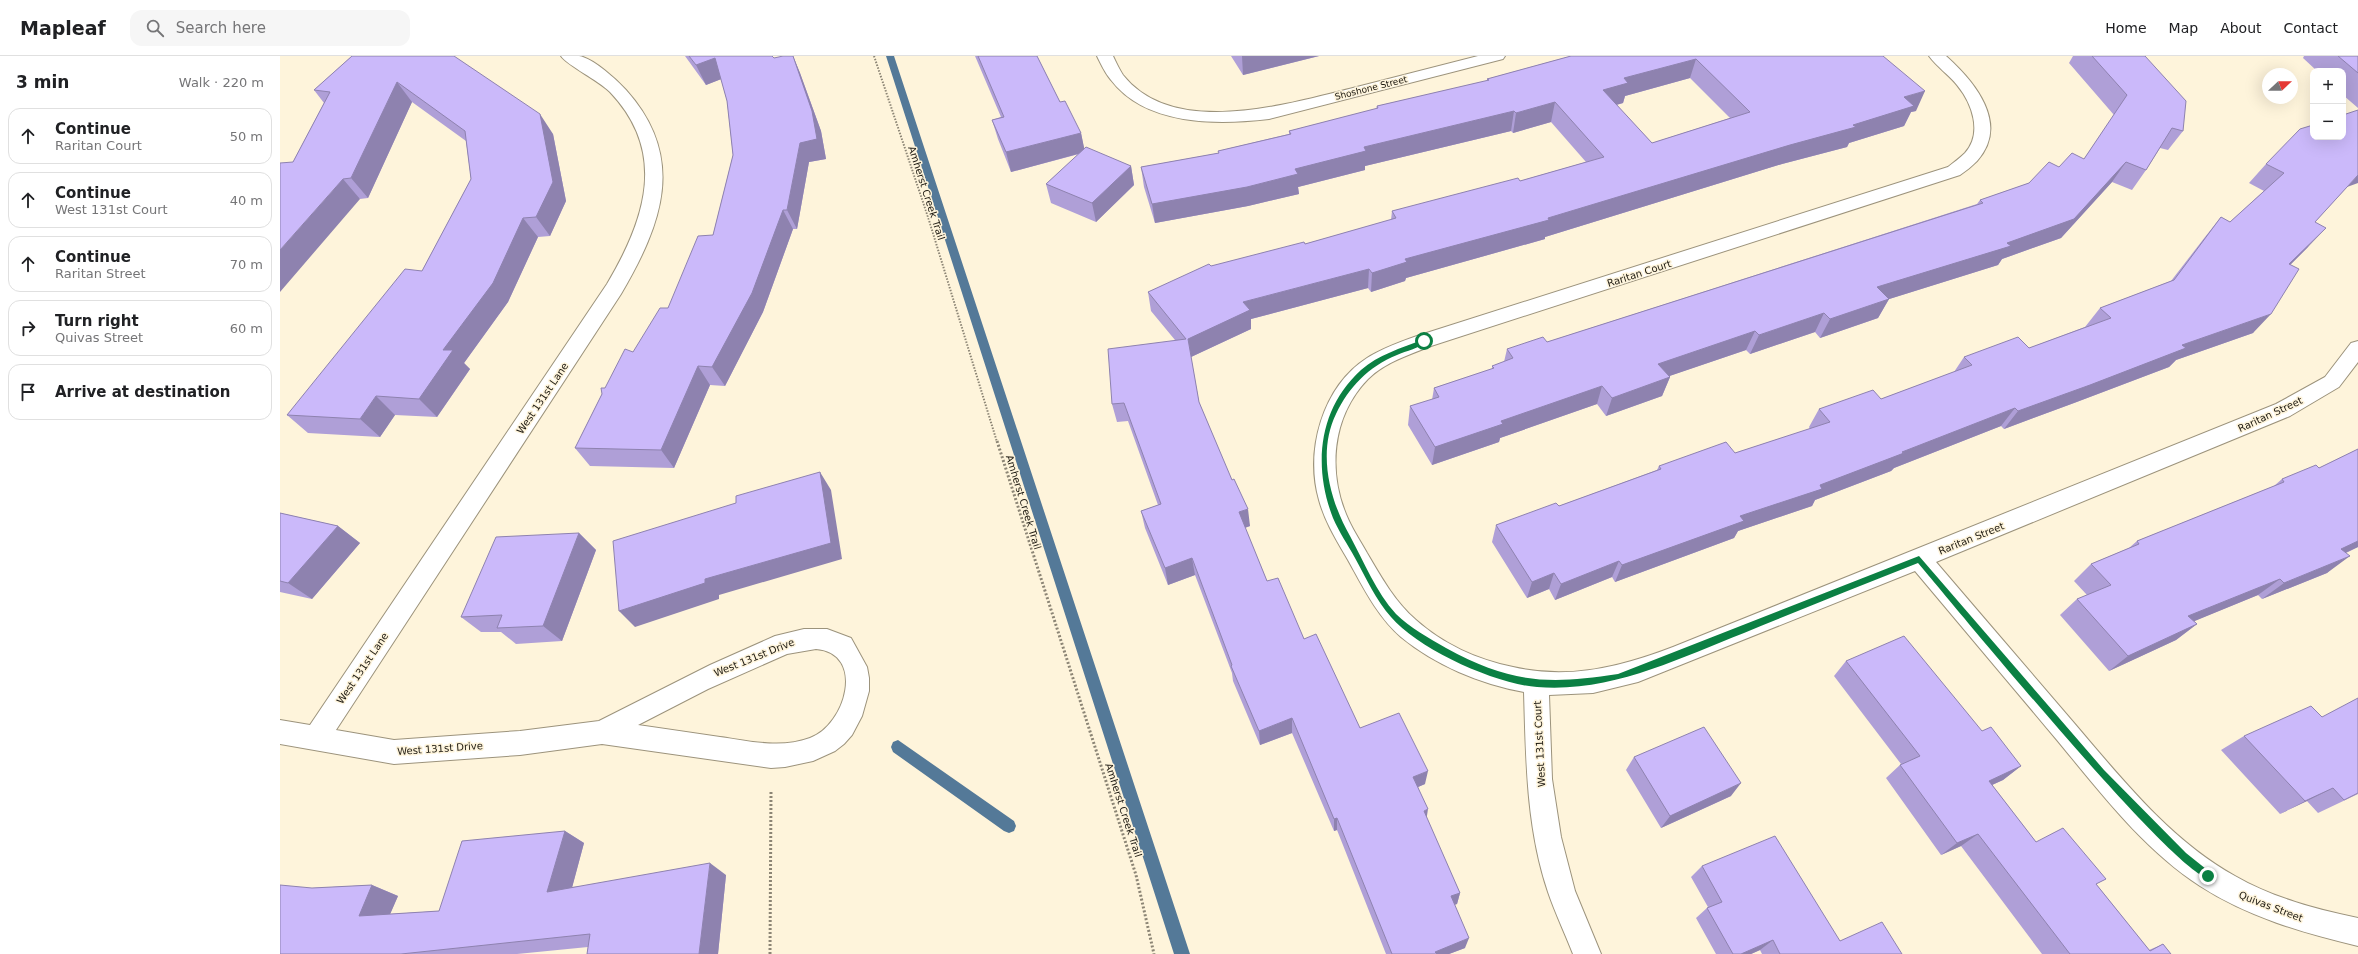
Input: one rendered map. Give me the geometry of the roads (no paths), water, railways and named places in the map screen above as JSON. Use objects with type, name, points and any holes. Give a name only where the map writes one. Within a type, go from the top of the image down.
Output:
[{"type":"street","name":"West 131st Lane","points":[[316,738],[614,290],[632,258],[645,228],[653,196],[655,166],[651,140],[635,111],[612,83],[586,65],[569,56]]},
{"type":"street","name":"Shoshone Street","points":[[1105,56],[1116,77],[1128,89],[1143,99],[1182,113],[1245,118],[1269,114],[1497,56]]},
{"type":"street","name":"Raritan Court","points":[[1536,684],[1499,676],[1470,665],[1419,637],[1394,616],[1375,589],[1337,519],[1328,493],[1324,467],[1325,439],[1332,416],[1346,391],[1363,372],[1380,360],[1424,341],[1954,171],[1964,165],[1980,144],[1984,122],[1977,101],[1967,85],[1937,56]]},
{"type":"street","name":"Raritan Street","points":[[1536,684],[1579,684],[1618,678],[1663,662],[1919,559],[2283,410],[2332,382],[2358,348]]},
{"type":"street","name":"Quivas Street","points":[[1919,559],[2101,773],[2183,856],[2208,876],[2240,894],[2318,924],[2358,932]]},
{"type":"street","name":"West 131st Drive","points":[[280,732],[394,752],[520,743],[602,732],[771,756],[807,752],[828,743],[842,728],[852,712],[858,688],[855,663],[844,646],[823,639],[797,640],[713,673],[602,732]]},
{"type":"street","name":"West 131st Court","points":[[1536,684],[1539,779],[1548,837],[1561,891],[1587,954]]},
{"type":"waterway","points":[[890,56],[1182,954]]},
{"type":"waterway","points":[[898,747],[1009,826]]}]
